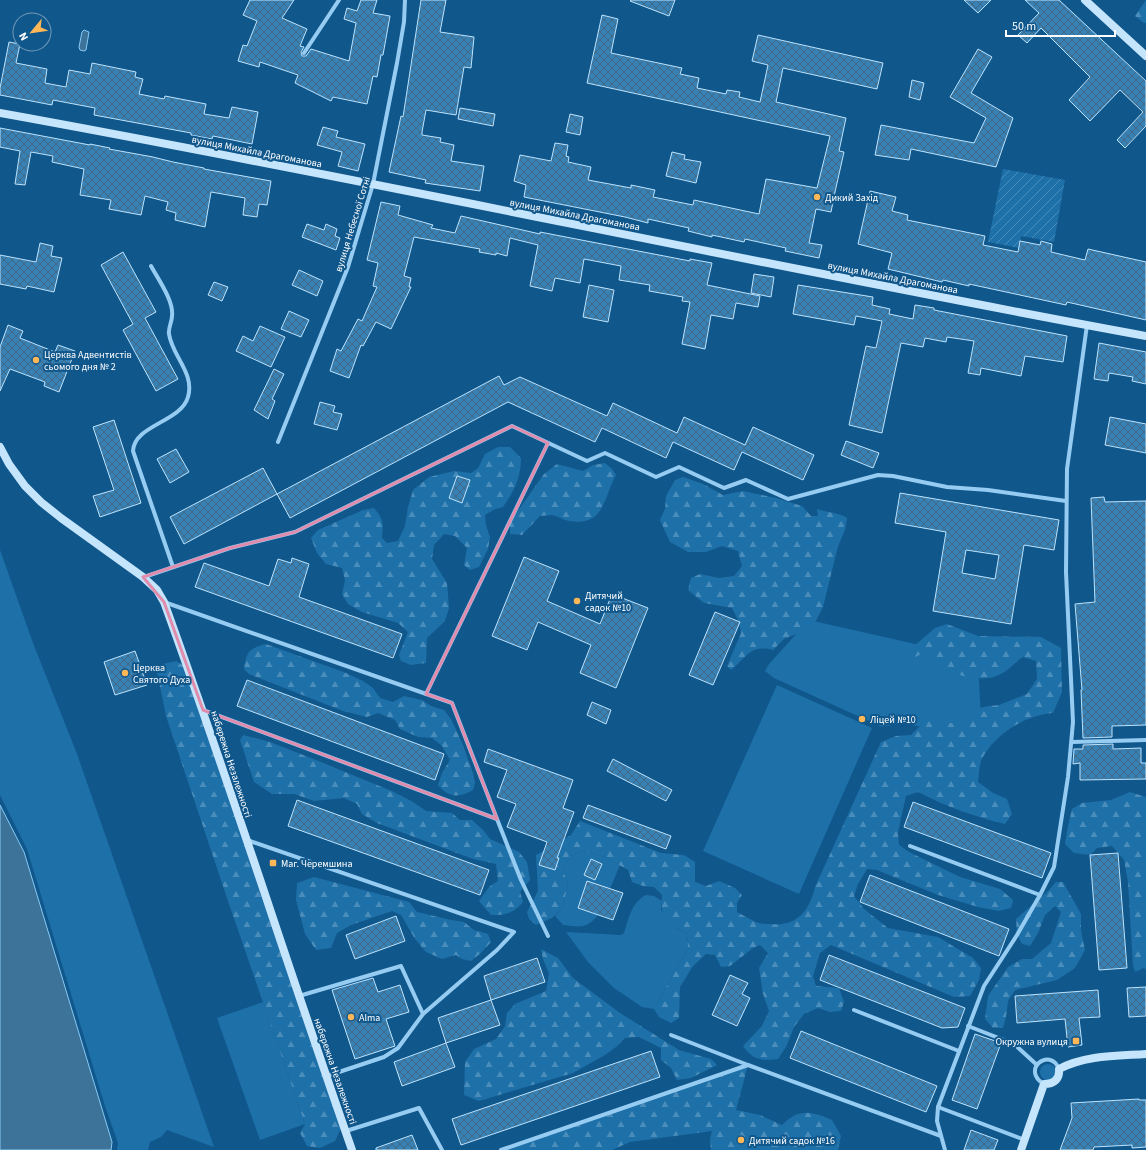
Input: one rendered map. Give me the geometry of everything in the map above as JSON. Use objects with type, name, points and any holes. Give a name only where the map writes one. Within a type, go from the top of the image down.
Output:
[{"type":"street","points":[[304,53],[339,0]]},
{"type":"street","name":"вулиця Небесної Сотні","points":[[278,442],[348,267],[373,184],[404,22],[405,0]]},
{"type":"street","points":[[1085,0],[1146,56]]},
{"type":"street","name":"вулиця Михайла Драгоманова","points":[[0,113],[142,138],[818,273],[1146,336]]},
{"type":"street","points":[[151,266],[166,292],[171,307],[172,316],[168,333],[186,371],[188,398],[176,413],[137,439],[134,445],[134,451],[173,567]]},
{"type":"street","points":[[945,1150],[937,1121],[938,1107],[968,1026],[984,986],[1017,935],[1054,867],[1068,777],[1073,722],[1066,572],[1067,469],[1088,325]]},
{"type":"street","points":[[143,577],[230,548],[295,532],[512,426],[587,461],[605,453],[656,476],[679,467],[724,488],[746,480],[788,499],[878,475],[893,476],[947,487],[988,490],[1066,501]]},
{"type":"street","points":[[426,694],[548,443]]},
{"type":"street","name":"набережна Незалежності","points":[[0,447],[25,486],[41,502],[143,577],[157,590],[164,602],[203,710],[352,1150]]},
{"type":"street","points":[[164,602],[452,703],[521,880],[548,936]]},
{"type":"street","points":[[203,710],[497,819]]},
{"type":"street","points":[[1072,742],[1146,740]]},
{"type":"street","points":[[246,840],[514,932],[497,950],[423,1014],[398,1048],[384,1057],[326,1076]]},
{"type":"street","points":[[910,846],[1040,895]]},
{"type":"street","points":[[299,996],[401,966],[423,1014]]},
{"type":"street","points":[[854,1010],[959,1051]]},
{"type":"street","points":[[968,1026],[1014,1044],[1037,1065]]},
{"type":"street","points":[[671,1035],[748,1066],[941,1136]]},
{"type":"street","points":[[1059,1069],[1078,1061],[1091,1058],[1146,1054]]},
{"type":"street","points":[[1043,1060],[1051,1060],[1058,1065],[1059,1069],[1059,1078],[1053,1083],[1044,1084],[1038,1080],[1035,1072],[1037,1065],[1043,1060]]},
{"type":"street","points":[[501,1150],[748,1066]]},
{"type":"street","points":[[1021,1150],[1044,1084]]},
{"type":"street","points":[[938,1107],[1025,1140]]},
{"type":"street","points":[[346,1131],[419,1108],[442,1150]]},
{"type":"highlighted area","points":[[512,426],[548,443],[426,694],[452,703],[497,819],[203,710],[164,602],[143,577],[230,548],[295,532]]},
{"type":"green space","points":[[1146,0],[1146,23],[1144,23],[1135,16]]},
{"type":"green space","points":[[1003,169],[1065,180],[1054,242],[1021,236],[1019,248],[988,242]]},
{"type":"green space","points":[[498,447],[510,447],[521,458],[521,465],[516,484],[503,507],[495,509],[485,515],[486,526],[490,537],[488,549],[479,567],[470,570],[464,565],[467,548],[455,536],[444,534],[434,545],[432,559],[447,583],[449,608],[445,621],[427,638],[426,663],[411,665],[401,661],[399,655],[408,632],[398,623],[362,612],[348,604],[342,594],[345,580],[342,568],[326,564],[317,553],[311,538],[318,530],[363,510],[374,508],[380,516],[382,522],[382,538],[387,543],[398,541],[405,526],[413,490],[429,477],[454,471],[471,473],[478,468],[485,454]]},
{"type":"green space","points":[[605,463],[616,475],[601,509],[590,520],[581,522],[569,521],[552,515],[540,516],[522,535],[510,534],[510,522],[544,474],[557,464],[583,471],[593,465]]},
{"type":"green space","points":[[683,477],[703,484],[723,495],[743,491],[776,498],[802,506],[811,516],[818,516],[817,509],[847,518],[845,530],[838,546],[823,607],[812,628],[784,639],[773,650],[754,650],[745,656],[731,670],[727,666],[741,633],[739,622],[732,608],[704,603],[688,590],[691,578],[700,574],[719,578],[734,576],[742,566],[738,551],[722,546],[706,552],[688,552],[670,542],[660,520],[665,509],[666,496],[675,480]]},
{"type":"green space","points":[[0,550],[33,643],[77,754],[214,1147],[167,1130],[161,1137],[150,1142],[148,1150],[117,1150],[118,1143],[105,1106],[27,849],[0,795]]},
{"type":"green space","points":[[809,620],[955,653],[978,661],[982,740],[903,723],[882,727],[774,678],[765,671],[769,664]]},
{"type":"green space","points":[[947,624],[978,636],[1041,637],[1061,648],[1062,692],[1053,713],[1032,718],[1011,728],[993,743],[981,761],[978,782],[993,793],[1007,799],[1012,814],[1005,824],[960,811],[918,792],[906,796],[898,832],[899,845],[909,852],[960,877],[1000,889],[1013,900],[1011,908],[999,911],[978,907],[938,895],[877,870],[867,869],[858,884],[854,896],[864,909],[888,928],[938,937],[973,958],[981,968],[979,980],[970,996],[954,997],[831,945],[820,953],[813,976],[816,986],[839,988],[844,1002],[841,1011],[830,1012],[818,1008],[804,1014],[794,1027],[786,1047],[778,1059],[767,1060],[754,1057],[743,1046],[762,1026],[769,1011],[763,994],[759,968],[768,953],[760,945],[753,948],[730,966],[721,967],[715,955],[706,954],[693,966],[680,987],[679,1018],[671,1023],[659,1017],[654,1009],[688,948],[687,934],[666,920],[662,910],[662,895],[654,887],[643,886],[632,882],[628,870],[605,857],[583,851],[569,856],[563,869],[568,885],[562,909],[552,918],[536,925],[529,919],[527,912],[538,891],[536,855],[571,835],[580,821],[661,853],[684,855],[695,862],[695,882],[706,886],[719,881],[735,888],[742,895],[737,903],[737,912],[753,921],[761,924],[780,924],[795,920],[806,910],[810,903],[815,887],[881,742],[896,736],[911,735],[924,722],[934,719],[955,724],[975,709],[999,705],[1027,694],[1037,679],[1036,661],[1023,657],[1007,670],[994,677],[972,678],[957,674],[944,668],[924,653],[915,657],[907,652],[935,628]]},
{"type":"green space","points":[[266,644],[346,673],[363,681],[373,688],[380,698],[393,702],[404,696],[422,700],[431,706],[444,710],[451,719],[463,745],[473,773],[475,783],[473,790],[468,793],[454,795],[446,792],[438,785],[442,773],[450,760],[442,746],[432,738],[418,737],[400,729],[395,720],[378,713],[367,717],[343,711],[249,674],[244,669],[249,652],[255,647]]},
{"type":"green space","points":[[176,661],[188,668],[343,1124],[335,1141],[320,1148],[307,1146],[300,1133],[305,1124],[166,716],[157,672],[163,664]]},
{"type":"green space","points":[[777,685],[872,728],[799,894],[703,851]]},
{"type":"green space","points":[[243,735],[270,742],[394,792],[426,811],[452,813],[460,820],[472,820],[490,839],[519,852],[527,862],[530,880],[520,892],[523,902],[516,909],[508,913],[491,915],[479,901],[489,887],[498,881],[496,864],[473,859],[377,823],[362,814],[357,804],[344,798],[314,801],[294,794],[272,794],[254,782],[240,740]]},
{"type":"green space","points":[[1130,792],[1146,797],[1146,970],[1144,968],[1135,972],[1133,965],[1128,882],[1124,860],[1112,846],[1097,848],[1090,855],[1074,853],[1065,844],[1072,809],[1082,803],[1111,800]]},
{"type":"green space","points":[[583,851],[605,857],[620,865],[610,889],[583,893],[578,908],[598,915],[594,920],[583,926],[563,925],[555,916],[562,909],[568,885],[563,869],[569,856]]},
{"type":"green space","points":[[314,877],[409,902],[417,912],[464,922],[474,930],[488,934],[491,942],[471,961],[462,959],[456,955],[442,959],[426,952],[415,939],[401,915],[392,911],[351,925],[337,933],[331,948],[316,950],[305,934],[296,900],[297,883]]},
{"type":"green space","points":[[1056,882],[1063,882],[1081,914],[1081,931],[1085,950],[1075,968],[1057,980],[1015,990],[1008,1001],[1003,1028],[993,1028],[985,1019],[988,996],[1008,967],[1022,959],[1032,959],[1051,943],[1061,912],[1055,906],[1045,915],[1038,933],[1030,946],[1022,944],[1017,935],[1016,919]]},
{"type":"green space","points":[[646,895],[654,896],[662,901],[661,910],[676,928],[687,934],[688,948],[654,1009],[642,1007],[614,988],[588,962],[566,932],[621,935],[624,933],[629,916],[637,902]]},
{"type":"green space","points":[[541,949],[558,958],[573,978],[620,1013],[679,1050],[711,1059],[717,1065],[691,1078],[677,1080],[671,1068],[661,1060],[661,1048],[639,1037],[625,1038],[605,1055],[573,1073],[479,1101],[464,1095],[465,1062],[474,1049],[496,1039],[505,1026],[507,1013],[515,1004],[546,991],[549,974]]},
{"type":"green space","points":[[263,1002],[305,1124],[260,1140],[217,1018]]},
{"type":"green space","points":[[1048,1064],[1054,1066],[1056,1072],[1054,1078],[1048,1080],[1042,1078],[1040,1072],[1042,1066]]},
{"type":"green space","points":[[748,1065],[736,1110],[760,1115],[782,1125],[794,1116],[800,1114],[811,1113],[825,1117],[832,1120],[841,1136],[838,1150],[711,1150],[710,1139],[712,1131],[630,1142],[612,1150],[501,1150]]},
{"type":"shaded area","points":[[84,30],[89,32],[86,50],[84,51],[80,50],[79,47],[82,32]]},
{"type":"shaded area","points":[[0,805],[24,852],[112,1142],[111,1150],[0,1150]]},
{"type":"building","points":[[250,0],[294,0],[282,18],[307,29],[300,46],[304,47],[301,52],[302,56],[306,56],[311,49],[349,61],[356,23],[344,19],[347,8],[357,11],[361,0],[377,0],[373,13],[390,16],[383,55],[381,55],[377,77],[373,76],[367,104],[333,97],[331,101],[295,83],[298,75],[260,62],[259,67],[238,61],[243,45],[247,46],[257,21],[243,15]]},
{"type":"building","points":[[421,0],[446,0],[440,32],[474,37],[471,68],[464,67],[456,115],[426,110],[422,135],[441,138],[440,142],[454,145],[451,161],[484,166],[480,191],[425,183],[426,180],[389,172],[401,116],[403,117]]},
{"type":"building","points":[[675,0],[669,16],[630,1]]},
{"type":"building","points":[[964,0],[991,0],[978,13]]},
{"type":"building","points":[[1025,0],[1059,0],[1146,81],[1146,126],[1125,148],[1117,140],[1143,112],[1120,90],[1090,121],[1069,100],[1090,77],[1041,28],[1027,43],[1018,35],[1039,13]]},
{"type":"building","points":[[602,15],[618,19],[611,53],[682,68],[680,74],[699,78],[697,88],[726,94],[727,90],[740,92],[739,97],[760,102],[768,65],[752,61],[758,35],[883,63],[877,89],[783,68],[776,102],[846,118],[839,151],[844,152],[831,212],[816,209],[809,243],[822,245],[819,258],[785,251],[786,248],[745,239],[744,242],[712,235],[712,237],[688,231],[689,228],[648,219],[648,223],[524,197],[526,185],[514,181],[520,155],[551,161],[555,143],[568,145],[566,156],[569,157],[568,162],[591,167],[588,180],[631,188],[631,185],[655,190],[653,197],[693,205],[694,200],[759,214],[766,179],[817,188],[830,136],[587,83]]},
{"type":"building","points":[[9,42],[12,43],[12,52],[18,52],[16,63],[47,69],[45,83],[66,87],[69,70],[90,74],[92,63],[136,72],[135,77],[143,79],[139,94],[164,99],[165,96],[206,104],[204,114],[229,118],[232,107],[258,112],[252,144],[213,136],[212,139],[191,135],[191,133],[94,115],[95,108],[53,100],[52,105],[0,95]]},
{"type":"building","points":[[978,49],[992,57],[971,93],[1013,118],[996,167],[911,149],[909,160],[875,155],[881,125],[974,143],[986,118],[950,97]]},
{"type":"building","points":[[912,80],[924,83],[920,100],[909,97]]},
{"type":"building","points":[[460,108],[495,114],[493,126],[458,119]]},
{"type":"building","points":[[570,114],[583,117],[580,135],[566,132]]},
{"type":"building","points":[[323,127],[338,131],[336,137],[365,144],[358,171],[338,166],[342,152],[317,145]]},
{"type":"building","points":[[0,128],[90,144],[204,169],[271,181],[267,205],[259,204],[257,217],[243,215],[245,198],[211,192],[205,227],[175,220],[176,213],[166,210],[168,202],[145,196],[141,215],[109,209],[111,200],[80,195],[84,169],[52,162],[53,156],[31,152],[25,185],[15,184],[20,151],[0,147]]},
{"type":"building","points":[[672,152],[685,155],[684,159],[701,162],[696,183],[666,176]]},
{"type":"building","points":[[870,191],[896,197],[892,211],[908,215],[907,220],[985,236],[983,245],[1018,252],[1020,241],[1040,245],[1041,241],[1052,244],[1051,252],[1085,260],[1088,249],[1146,262],[1146,320],[1067,302],[1066,305],[969,284],[969,286],[943,280],[942,282],[888,269],[892,253],[858,244]]},
{"type":"building","points":[[381,202],[400,206],[398,215],[433,225],[431,228],[455,233],[461,216],[540,234],[540,232],[690,261],[690,259],[712,263],[707,285],[760,296],[758,307],[736,303],[733,319],[711,315],[705,349],[682,344],[690,302],[682,301],[683,297],[649,291],[650,285],[619,280],[621,266],[584,259],[580,283],[555,278],[552,291],[530,286],[538,245],[510,238],[507,256],[496,253],[496,255],[479,252],[480,249],[414,237],[404,276],[411,278],[409,287],[411,287],[391,329],[376,322],[363,346],[361,345],[349,378],[330,371],[337,349],[341,351],[358,319],[362,321],[377,287],[373,286],[378,263],[367,260]]},
{"type":"building","points":[[307,224],[324,230],[326,224],[337,229],[335,236],[340,238],[336,250],[302,237]]},
{"type":"building","points":[[40,243],[53,246],[51,256],[62,258],[54,292],[27,286],[26,289],[0,284],[0,255],[36,262]]},
{"type":"building","points":[[123,252],[156,312],[145,318],[178,379],[156,391],[123,330],[133,324],[101,265]]},
{"type":"building","points":[[299,270],[323,281],[317,296],[292,285]]},
{"type":"building","points":[[754,274],[774,277],[771,297],[751,293]]},
{"type":"building","points":[[214,282],[228,287],[222,301],[208,295]]},
{"type":"building","points":[[589,285],[614,290],[608,322],[583,317]]},
{"type":"building","points":[[798,285],[873,297],[872,305],[890,309],[889,314],[913,319],[915,305],[1067,336],[1063,362],[1025,356],[1021,376],[981,368],[980,375],[968,373],[974,341],[947,337],[946,342],[925,338],[923,347],[901,343],[882,433],[849,425],[866,346],[876,348],[882,321],[856,316],[854,325],[793,314]]},
{"type":"building","points":[[289,311],[309,320],[301,337],[281,329]]},
{"type":"building","name":"Церква Адвентистів сьомого дня № 2","points":[[8,325],[23,331],[20,338],[55,352],[58,345],[75,351],[59,392],[44,386],[45,382],[10,369],[0,391],[0,347]]},
{"type":"building","points":[[260,326],[285,337],[271,367],[236,351],[243,336],[253,341]]},
{"type":"building","points":[[1099,343],[1146,352],[1146,384],[1132,381],[1133,377],[1109,373],[1108,381],[1094,379]]},
{"type":"building","points":[[274,369],[284,374],[272,399],[275,401],[268,419],[254,410]]},
{"type":"building","points":[[499,376],[504,385],[520,377],[607,416],[613,403],[677,433],[684,417],[745,445],[753,427],[814,455],[803,480],[742,452],[734,470],[673,442],[666,458],[602,428],[595,442],[508,402],[290,518],[277,494]]},
{"type":"building","points":[[320,402],[335,406],[333,412],[342,414],[337,430],[314,424]]},
{"type":"building","points":[[1110,417],[1146,424],[1146,453],[1105,445]]},
{"type":"building","points":[[114,420],[141,503],[100,517],[93,496],[114,490],[93,427]]},
{"type":"building","points":[[846,441],[879,453],[873,468],[841,455]]},
{"type":"building","points":[[176,449],[189,472],[170,483],[157,459]]},
{"type":"building","points":[[263,468],[277,494],[184,544],[170,517]]},
{"type":"building","points":[[457,476],[470,480],[462,503],[449,498]]},
{"type":"building","points":[[900,493],[1059,520],[1054,550],[1024,545],[1011,624],[933,611],[946,532],[895,523]],"holes":[[[966,550],[999,555],[995,579],[962,573]]]},
{"type":"building","points":[[1104,497],[1105,502],[1146,501],[1146,725],[1112,726],[1112,737],[1083,738],[1082,690],[1075,604],[1095,602],[1091,498]]},
{"type":"building","points":[[524,557],[559,571],[547,601],[600,624],[612,594],[648,608],[616,688],[580,673],[591,645],[538,622],[527,650],[492,636]]},
{"type":"building","points":[[292,558],[309,564],[299,597],[402,634],[393,658],[195,587],[204,563],[269,586],[278,559],[291,563]]},
{"type":"building","points":[[715,612],[740,622],[713,685],[689,675]]},
{"type":"building","name":"Церква Святого Духа","points":[[135,651],[147,685],[115,695],[104,662]]},
{"type":"building","points":[[247,680],[444,754],[435,780],[237,706]]},
{"type":"building","points":[[592,702],[611,710],[606,724],[587,715]]},
{"type":"building","points":[[1113,744],[1113,749],[1141,748],[1141,763],[1146,763],[1146,779],[1080,780],[1080,763],[1073,764],[1074,749],[1083,749],[1083,745]]},
{"type":"building","points":[[488,749],[573,780],[563,808],[574,812],[557,858],[559,858],[555,870],[539,865],[547,842],[507,827],[516,804],[497,797],[507,770],[484,762]]},
{"type":"building","points":[[613,759],[672,790],[666,801],[607,771]]},
{"type":"building","points":[[297,800],[489,870],[480,895],[288,826]]},
{"type":"building","points":[[913,802],[1051,853],[1042,878],[904,827]]},
{"type":"building","points":[[588,805],[671,836],[666,849],[583,818]]},
{"type":"building","points":[[1118,853],[1127,968],[1099,970],[1090,855]]},
{"type":"building","points":[[591,859],[602,864],[595,880],[584,875]]},
{"type":"building","points":[[870,875],[1009,929],[999,956],[860,902]]},
{"type":"building","points":[[587,881],[623,893],[613,920],[578,908]]},
{"type":"building","points":[[396,916],[405,941],[355,959],[346,935]]},
{"type":"building","points":[[829,955],[965,1008],[958,1027],[942,1028],[820,980]]},
{"type":"building","points":[[537,958],[545,982],[491,1000],[484,976]]},
{"type":"building","points":[[730,975],[748,983],[742,994],[750,998],[737,1026],[712,1015]]},
{"type":"building","points":[[373,978],[378,992],[400,985],[409,1012],[386,1019],[395,1046],[355,1059],[332,990]]},
{"type":"building","points":[[1146,987],[1146,1016],[1129,1017],[1127,988]]},
{"type":"building","points":[[1098,990],[1100,1017],[1079,1018],[1082,1045],[1068,1047],[1065,1019],[1017,1023],[1015,996]]},
{"type":"building","points":[[491,1000],[500,1025],[446,1043],[438,1018]]},
{"type":"building","points":[[801,1031],[937,1086],[926,1112],[790,1058]]},
{"type":"building","points":[[975,1034],[1001,1043],[977,1109],[952,1100]]},
{"type":"building","points":[[446,1043],[455,1067],[402,1086],[394,1062]]},
{"type":"building","points":[[651,1051],[660,1077],[461,1145],[452,1119]]},
{"type":"building","points":[[1139,1099],[1146,1100],[1146,1147],[1132,1148],[1132,1145],[1094,1147],[1093,1150],[1060,1150],[1072,1118],[1071,1103]]},
{"type":"building","points":[[971,1130],[998,1140],[994,1150],[964,1150]]},
{"type":"building","points":[[412,1135],[418,1150],[376,1150],[376,1148]]},
{"type":"place","name":"Дикий Захід","points":[[817,197]]},
{"type":"place","name":"Церква Адвентистів сьомого дня № 2","points":[[36,360]]},
{"type":"place","name":"Дитячий садок №10","points":[[577,601]]},
{"type":"place","name":"Церква Святого Духа","points":[[125,673]]},
{"type":"place","name":"Ліцей №10","points":[[862,719]]},
{"type":"place","name":"Маг. Черемшина","points":[[273,863]]},
{"type":"place","name":"Alma","points":[[351,1017]]},
{"type":"place","name":"Окружна вулиця","points":[[1076,1041]]},
{"type":"place","name":"Дитячий садок №16","points":[[741,1140]]}]
